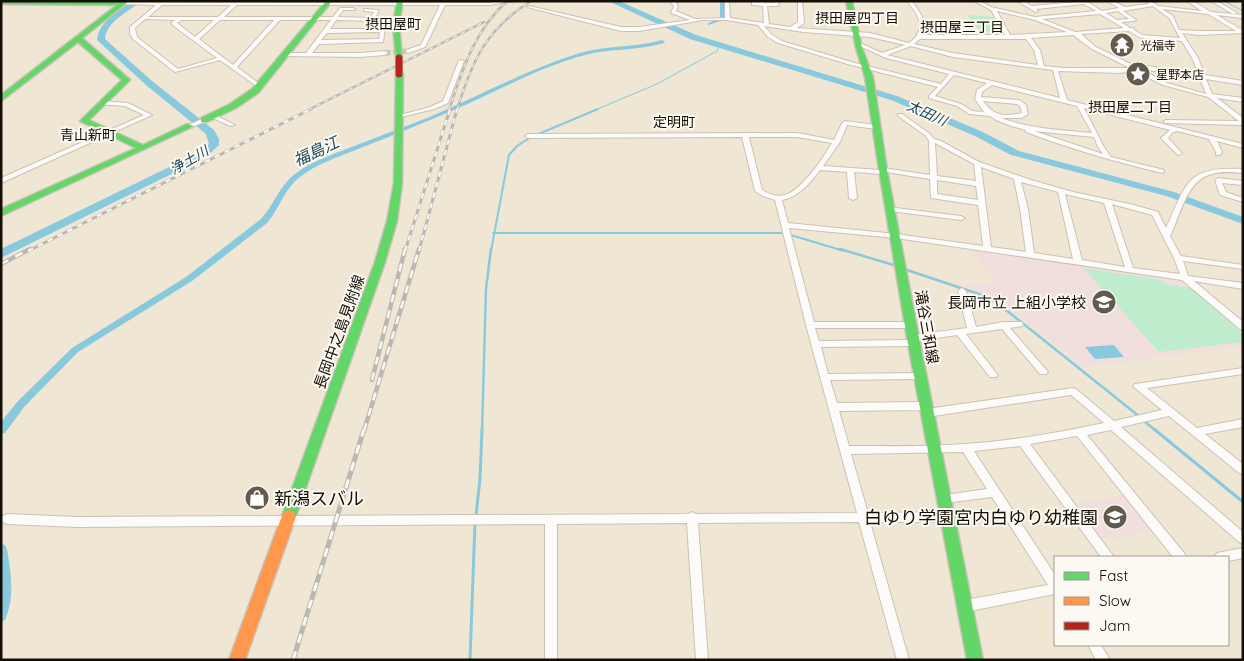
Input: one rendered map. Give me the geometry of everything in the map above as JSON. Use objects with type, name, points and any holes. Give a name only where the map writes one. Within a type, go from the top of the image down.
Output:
[{"type":"main road","name":"滝谷三和線","points":[[848,1],[870,82],[883,171],[920,376],[975,660]]},
{"type":"main road","points":[[6,4],[126,2]]},
{"type":"main road","points":[[1,99],[126,2]]},
{"type":"main road","name":"長岡中之島見附線","points":[[237,660],[385,245],[398,182],[399,74],[403,54],[396,24],[399,2]]},
{"type":"main road","points":[[208,118],[242,101],[259,86],[328,3]]},
{"type":"main road","points":[[79,39],[126,80],[84,122],[143,148]]},
{"type":"main road","points":[[1,212],[190,126]]},
{"type":"street","points":[[126,2],[399,2],[443,4],[512,1]]},
{"type":"street","points":[[672,1],[676,6],[673,12],[685,17],[690,19],[709,16],[716,19]]},
{"type":"street","points":[[727,1],[727,19]]},
{"type":"street","points":[[754,1],[754,4],[777,5],[776,1]]},
{"type":"street","points":[[790,28],[801,23],[800,1]]},
{"type":"street","points":[[880,54],[902,50],[919,37],[924,26],[918,13],[909,1]]},
{"type":"street","points":[[976,1],[993,8],[1037,18],[1074,34],[1094,48],[1165,84],[1210,96],[1243,100]]},
{"type":"street","points":[[1019,1],[1047,17]]},
{"type":"street","points":[[1109,1],[1134,20],[1118,21]]},
{"type":"street","points":[[1148,1],[1171,17],[1203,77],[1210,96],[1242,120]]},
{"type":"street","points":[[1189,1],[1242,32]]},
{"type":"street","points":[[1213,1],[1241,16]]},
{"type":"street","points":[[1031,8],[1084,2],[1142,36],[1184,40]]},
{"type":"street","points":[[161,3],[132,28],[133,34],[177,71],[221,58]]},
{"type":"street","points":[[195,40],[236,3]]},
{"type":"street","points":[[403,54],[423,46],[443,4]]},
{"type":"street","points":[[765,5],[767,25]]},
{"type":"street","points":[[1037,18],[1155,6],[1241,16]]},
{"type":"street","points":[[529,7],[616,28],[642,28],[688,21],[727,19],[858,39],[911,44],[953,55],[1055,69],[1073,71],[1153,68],[1243,83]]},
{"type":"street","points":[[993,8],[1008,37]]},
{"type":"street","points":[[308,55],[342,9],[376,10],[372,19]]},
{"type":"street","points":[[143,18],[384,20],[381,41],[318,42]]},
{"type":"street","points":[[180,18],[174,24],[259,86]]},
{"type":"street","points":[[234,67],[278,19]]},
{"type":"street","points":[[760,24],[770,36],[780,42],[867,68],[942,86]]},
{"type":"street","points":[[919,37],[1008,37],[1132,29]]},
{"type":"street","points":[[326,31],[383,30]]},
{"type":"street","points":[[1178,31],[1199,33],[1242,32]]},
{"type":"street","points":[[1027,36],[1034,43],[1039,54],[1041,67]]},
{"type":"street","points":[[858,39],[880,54],[1243,146]]},
{"type":"street","points":[[286,55],[384,53]]},
{"type":"street","points":[[399,119],[446,102],[462,61]]},
{"type":"street","points":[[1055,69],[1064,101]]},
{"type":"street","points":[[953,73],[931,97],[959,105],[970,114],[1024,116],[1023,105],[1014,101],[978,99]]},
{"type":"street","points":[[978,99],[980,91],[991,83]]},
{"type":"street","points":[[978,99],[993,115],[1019,128],[1069,146],[1162,171]]},
{"type":"street","points":[[1,181],[147,117],[149,114],[126,104],[101,104]]},
{"type":"street","points":[[1079,104],[1101,147],[1109,158]]},
{"type":"street","points":[[900,115],[928,135],[932,141],[934,196],[982,203]]},
{"type":"street","points":[[190,126],[208,118],[232,125]]},
{"type":"street","points":[[1147,122],[1242,120]]},
{"type":"street","points":[[745,135],[759,191],[778,198],[793,194],[817,168],[837,142],[845,123],[876,127]]},
{"type":"street","points":[[1019,128],[1096,135]]},
{"type":"street","points":[[1178,129],[1170,132],[1164,138],[1179,153]]},
{"type":"street","points":[[528,136],[805,135],[837,142]]},
{"type":"street","points":[[1211,138],[1219,152],[1218,154]]},
{"type":"street","points":[[932,141],[939,142],[977,164],[1017,178],[1155,214],[1178,258],[1185,278],[1243,327]]},
{"type":"street","points":[[977,164],[987,248]]},
{"type":"street","points":[[817,168],[883,171],[980,184]]},
{"type":"street","points":[[850,169],[853,198]]},
{"type":"street","points":[[1167,236],[1190,186],[1197,176],[1205,172],[1243,171]]},
{"type":"street","points":[[1017,178],[1024,209],[1030,255]]},
{"type":"street","points":[[1243,183],[1218,180],[1223,193],[1243,200]]},
{"type":"street","points":[[1061,191],[1078,262]]},
{"type":"street","points":[[778,198],[810,326],[826,377],[903,660]]},
{"type":"street","points":[[1107,201],[1130,270]]},
{"type":"street","points":[[890,209],[961,218]]},
{"type":"street","points":[[785,225],[896,236],[987,248],[1243,286]]},
{"type":"street","points":[[1178,258],[1243,267]]},
{"type":"street","points":[[962,291],[972,329]]},
{"type":"street","points":[[816,344],[914,340],[972,329],[1019,324]]},
{"type":"street","points":[[810,326],[911,325]]},
{"type":"street","points":[[1003,325],[1043,372]]},
{"type":"street","points":[[959,331],[992,375]]},
{"type":"street","points":[[1243,371],[1138,386],[1243,470]]},
{"type":"street","points":[[826,377],[920,376]]},
{"type":"street","points":[[834,407],[927,410],[1073,391],[1243,539]]},
{"type":"street","points":[[846,450],[966,448],[1023,442],[1113,427],[1169,412]]},
{"type":"street","points":[[1194,432],[1243,423]]},
{"type":"street","points":[[1079,432],[1179,556]]},
{"type":"street","points":[[1023,442],[1107,556]]},
{"type":"street","points":[[966,448],[1054,583]]},
{"type":"street","points":[[944,499],[994,492]]},
{"type":"street","points":[[692,517],[702,660]]},
{"type":"street","points":[[7,519],[77,522],[947,517]]},
{"type":"street","points":[[551,519],[551,660]]},
{"type":"street","points":[[1226,556],[1243,553]]},
{"type":"street","points":[[965,606],[1054,589]]},
{"type":"street","points":[[1095,646],[1104,660]]},
{"type":"shaded area","name":"長岡市立 上組小学校","points":[[968,248],[1185,281],[1243,330],[1243,346],[1083,367],[1008,308],[989,296],[963,286],[996,282]]},
{"type":"shaded area","name":"白ゆり学園宮内白ゆり幼稚園","points":[[1127,495],[1155,531],[1103,540],[1077,503]]},
{"type":"green space","points":[[967,15],[996,17],[1003,32],[980,31]]},
{"type":"green space","points":[[1083,268],[1162,280],[1164,284],[1191,288],[1243,334],[1243,342],[1159,352]]},
{"type":"water","points":[[1114,345],[1124,357],[1095,359],[1085,347]]},
{"type":"waterway","name":"浄土川","points":[[1,254],[202,155],[214,145],[214,139],[210,132],[149,83],[101,40],[102,34],[109,23],[137,1]]},
{"type":"waterway","name":"太田川","points":[[612,1],[693,37],[894,98],[979,134],[1015,153],[1170,194],[1243,221]]},
{"type":"waterway","name":"福島江","points":[[710,24],[722,20],[722,1]]},
{"type":"waterway","points":[[1224,1],[1243,11]]},
{"type":"waterway","name":"福島江","points":[[1,430],[21,404],[75,350],[189,279],[264,221],[289,183],[305,170],[567,59],[602,50],[643,47],[662,42]]},
{"type":"waterway","points":[[595,110],[657,84],[717,51],[721,44]]},
{"type":"waterway","points":[[536,135],[598,109]]},
{"type":"waterway","points":[[494,233],[509,155],[517,146],[531,137]]},
{"type":"waterway","points":[[491,251],[494,233]]},
{"type":"waterway","points":[[494,233],[784,233],[844,251]]},
{"type":"waterway","points":[[482,431],[486,289],[491,249]]},
{"type":"waterway","points":[[840,249],[897,266]]},
{"type":"waterway","points":[[904,269],[979,294],[996,302],[1140,417]]},
{"type":"waterway","points":[[1144,421],[1156,431]]},
{"type":"waterway","points":[[476,516],[482,429]]},
{"type":"waterway","points":[[1154,429],[1243,502]]},
{"type":"waterway","points":[[470,660],[475,522]]},
{"type":"waterway","name":"福島江","points":[[1,549],[6,591],[1,616]]},
{"type":"tunnel","points":[[385,53],[408,51]]},
{"type":"railway","points":[[449,110],[471,51],[486,25],[507,1]]},
{"type":"railway","points":[[457,110],[475,61],[483,48],[503,23],[531,1]]},
{"type":"railway","points":[[308,110],[484,22]]},
{"type":"railway","points":[[28,251],[311,109]]},
{"type":"railway","points":[[405,251],[450,109]]},
{"type":"railway","points":[[419,251],[457,109]]},
{"type":"railway","points":[[1,264],[30,249]]},
{"type":"railway","points":[[372,380],[405,249]]},
{"type":"railway","points":[[364,431],[419,249]]},
{"type":"railway","points":[[293,660],[364,429]]},
{"type":"traffic: fast","points":[[1,99],[126,1]]},
{"type":"traffic: fast","points":[[204,120],[233,106],[255,91],[329,1]]},
{"type":"traffic: fast","points":[[399,58],[396,24],[400,1]]},
{"type":"traffic: fast","points":[[849,1],[859,48],[869,77],[883,170],[913,338],[975,660]]},
{"type":"traffic: fast","points":[[1,2],[123,3]]},
{"type":"traffic: fast","points":[[79,39],[126,80],[84,121],[143,148]]},
{"type":"traffic: fast","points":[[289,516],[380,262],[392,221],[398,183],[399,74]]},
{"type":"traffic: fast","points":[[1,213],[190,126]]},
{"type":"traffic: slow","points":[[237,660],[289,516]]},
{"type":"traffic: jam","points":[[399,58],[399,74]]},
{"type":"place","name":"光福寺","points":[[1122,45]]},
{"type":"place","name":"星野本店","points":[[1138,74]]},
{"type":"place","name":"長岡市立 上組小学校","points":[[1104,302]]},
{"type":"place","name":"新潟スバル","points":[[257,498]]},
{"type":"place","name":"白ゆり学園宮内白ゆり幼稚園","points":[[1115,517]]},
{"type":"district","name":"摂田屋四丁目","points":[[857,18]]},
{"type":"district","name":"摂田屋町","points":[[393,24]]},
{"type":"district","name":"摂田屋三丁目","points":[[962,27]]},
{"type":"district","name":"摂田屋二丁目","points":[[1130,107]]},
{"type":"district","name":"定明町","points":[[674,122]]},
{"type":"district","name":"青山新町","points":[[88,135]]}]
